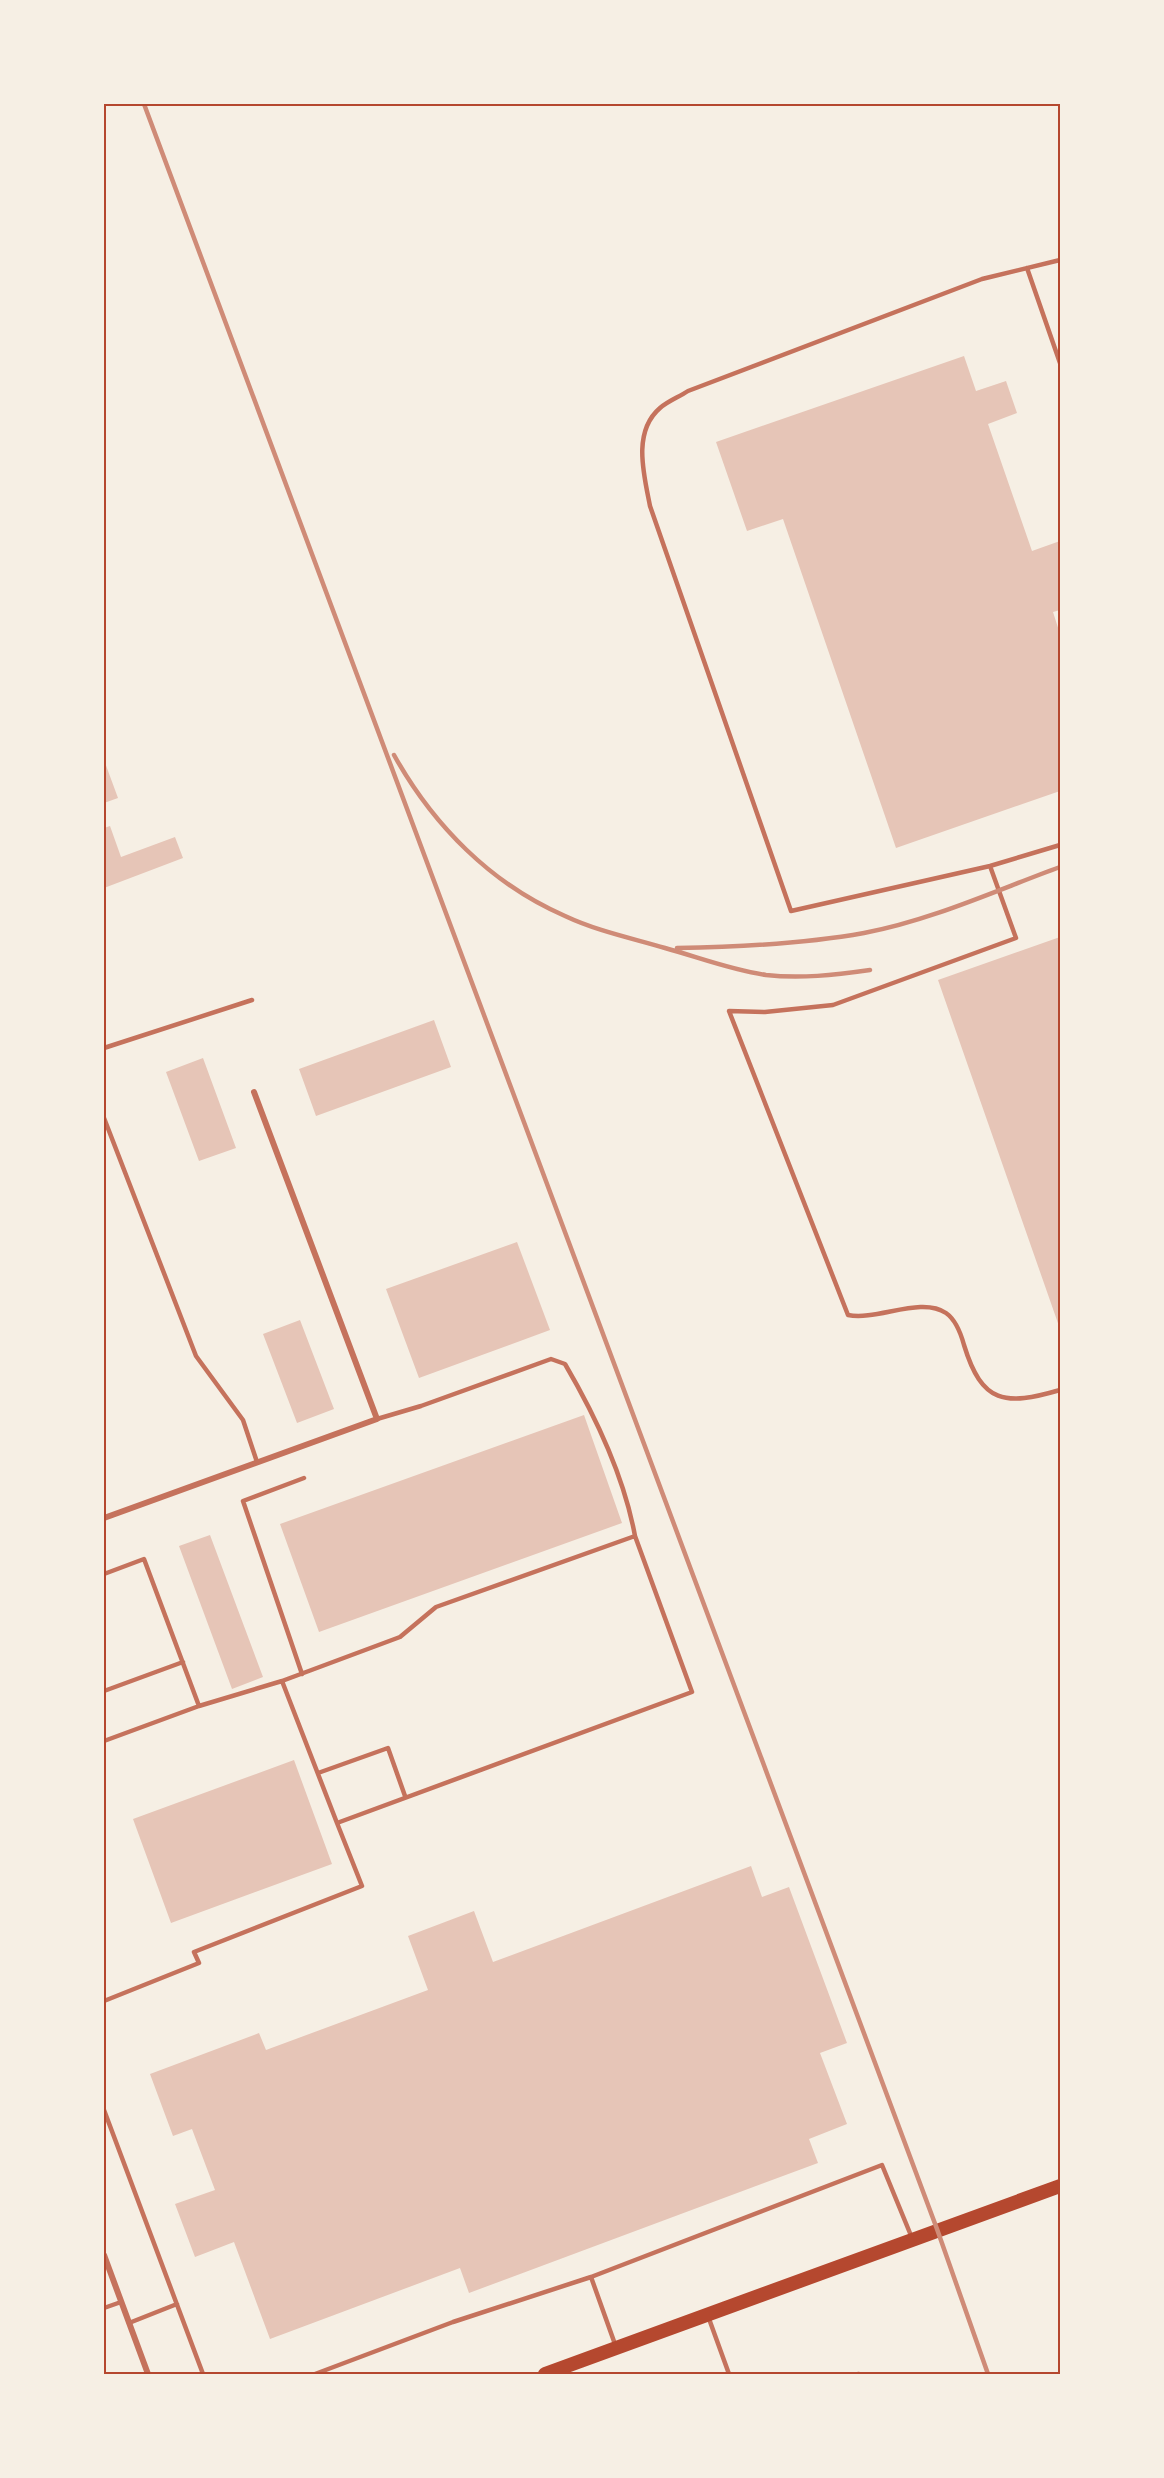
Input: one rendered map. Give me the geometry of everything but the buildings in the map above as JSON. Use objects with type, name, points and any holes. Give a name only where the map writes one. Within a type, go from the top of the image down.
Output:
[{"type":"main road","points":[[545,2374],[708,2316],[912,2238],[1060,2186]]},
{"type":"street","points":[[104,1518],[377,1419],[254,1092]]},
{"type":"street","points":[[104,2255],[148,2374]]},
{"type":"lane","points":[[1060,260],[982,279],[688,391],[659,409],[644,433],[642,466],[650,506],[791,911],[990,866],[1060,845]]},
{"type":"lane","points":[[1027,268],[1060,363]]},
{"type":"lane","points":[[990,866],[1016,938],[833,1005],[765,1012],[729,1011],[848,1316],[862,1318],[927,1307],[946,1314],[960,1331],[973,1374],[986,1389],[1000,1397],[1023,1401],[1060,1390]]},
{"type":"lane","points":[[104,1048],[252,1000]]},
{"type":"lane","points":[[104,1118],[196,1356],[243,1420],[258,1462]]},
{"type":"lane","points":[[337,1823],[692,1692],[634,1536],[628,1500],[599,1430],[565,1364],[551,1359],[421,1406],[377,1419]]},
{"type":"lane","points":[[302,1674],[243,1501],[304,1478]]},
{"type":"lane","points":[[104,1741],[199,1706],[302,1674],[400,1637],[436,1607],[634,1536]]},
{"type":"lane","points":[[104,1575],[144,1559],[199,1706]]},
{"type":"lane","points":[[104,1691],[183,1662]]},
{"type":"lane","points":[[104,2001],[199,1963],[194,1952],[362,1886],[282,1681]]},
{"type":"lane","points":[[318,1773],[387,1748],[405,1796]]},
{"type":"lane","points":[[104,2110],[203,2374]]},
{"type":"lane","points":[[315,2374],[453,2322],[591,2277],[882,2165],[912,2238]]},
{"type":"lane","points":[[591,2277],[617,2349]]},
{"type":"lane","points":[[104,2308],[121,2302]]},
{"type":"lane","points":[[129,2323],[177,2304]]},
{"type":"lane","points":[[708,2316],[729,2374]]},
{"type":"railway","points":[[144,104],[937,2229],[988,2374]]},
{"type":"railway","points":[[394,755],[427,805],[466,850],[513,887],[565,916],[614,934],[753,973],[805,976],[870,970]]},
{"type":"railway","points":[[677,948],[771,944],[864,933],[964,904],[1060,867]]}]
